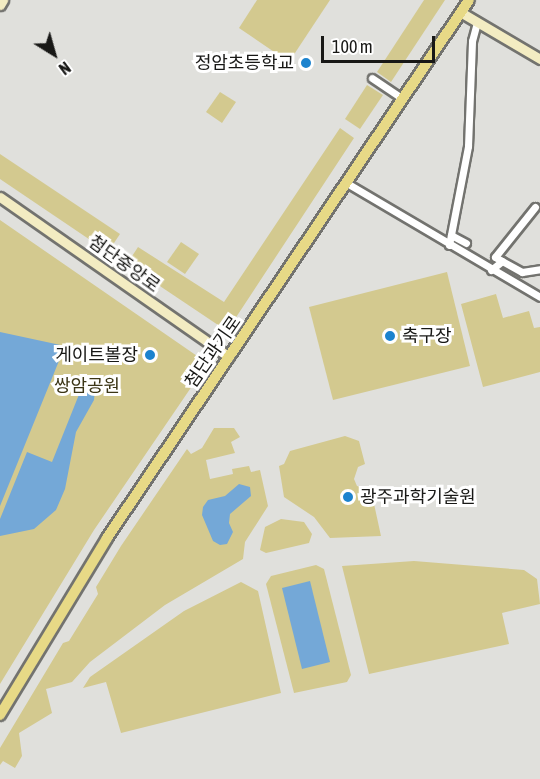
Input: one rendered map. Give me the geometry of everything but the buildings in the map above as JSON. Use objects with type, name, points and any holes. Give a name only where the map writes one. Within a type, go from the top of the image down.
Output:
[{"type":"main road","name":"첨단과기로","points":[[0,715],[107,538],[345,182],[470,0]]},
{"type":"street","points":[[0,5],[3,0]]},
{"type":"street","points":[[462,13],[540,59]]},
{"type":"street","points":[[449,245],[468,146],[472,41],[477,22]]},
{"type":"street","points":[[372,78],[402,98]]},
{"type":"street","points":[[345,182],[540,297]]},
{"type":"street","name":"첨단중앙로","points":[[0,197],[229,357]]},
{"type":"street","points":[[535,207],[495,257],[522,272],[540,269]]},
{"type":"street","points":[[451,235],[466,243]]},
{"type":"street","points":[[491,270],[502,261]]},
{"type":"green space","points":[[257,0],[330,0],[289,62],[239,28]]},
{"type":"green space","points":[[424,0],[445,0],[391,82],[377,72]]},
{"type":"green space","points":[[367,85],[383,95],[360,129],[345,119]]},
{"type":"green space","points":[[220,92],[236,102],[222,123],[206,112]]},
{"type":"green space","points":[[340,128],[354,138],[229,328],[224,329],[127,264],[138,247],[224,302]]},
{"type":"green space","points":[[0,154],[120,234],[108,252],[0,179]]},
{"type":"green space","name":"쌍암공원","points":[[0,220],[200,358],[205,367],[94,530],[0,684]]},
{"type":"green space","points":[[181,242],[199,254],[185,274],[167,262]]},
{"type":"green space","name":"축구장","points":[[447,272],[470,366],[333,400],[309,307]]},
{"type":"green space","points":[[496,294],[503,318],[529,311],[534,328],[540,327],[540,372],[483,387],[461,304]]},
{"type":"green space","points":[[214,428],[234,428],[240,437],[231,442],[235,453],[206,460],[210,479],[233,474],[232,469],[249,466],[251,472],[260,470],[268,506],[245,542],[243,559],[165,605],[90,662],[72,682],[46,689],[52,713],[19,733],[22,756],[15,768],[3,761],[0,765],[0,748],[63,643],[69,641],[98,594],[96,587],[121,546],[187,449],[191,454],[202,448]]},
{"type":"green space","points":[[345,436],[359,441],[365,464],[358,467],[354,479],[357,486],[371,490],[381,536],[330,538],[314,517],[284,497],[279,466],[284,464],[290,451]]},
{"type":"green space","points":[[281,519],[304,522],[312,534],[309,543],[266,553],[260,550],[265,527]]},
{"type":"green space","points":[[414,561],[524,570],[537,579],[540,604],[502,613],[509,644],[369,674],[342,566]]},
{"type":"green space","points":[[316,565],[324,569],[351,675],[347,682],[294,693],[266,584],[271,576]]},
{"type":"green space","points":[[241,582],[258,591],[281,693],[121,733],[106,682],[83,688],[90,677],[184,611]]},
{"type":"water","points":[[0,332],[65,346],[0,506]]},
{"type":"water","points":[[86,377],[96,381],[94,400],[76,432],[65,489],[56,510],[34,529],[0,536],[0,519],[27,452],[52,462]]},
{"type":"water","points":[[239,484],[250,487],[251,496],[230,514],[229,523],[233,532],[227,544],[220,545],[213,541],[202,515],[203,507],[208,500],[225,496]]},
{"type":"water","points":[[310,581],[330,662],[302,669],[282,588]]},
{"type":"place","name":"정암초등학교","points":[[306,63]]},
{"type":"place","name":"축구장","points":[[390,336]]},
{"type":"place","name":"게이트볼장","points":[[150,355]]},
{"type":"place","name":"광주과학기술원","points":[[348,497]]}]
